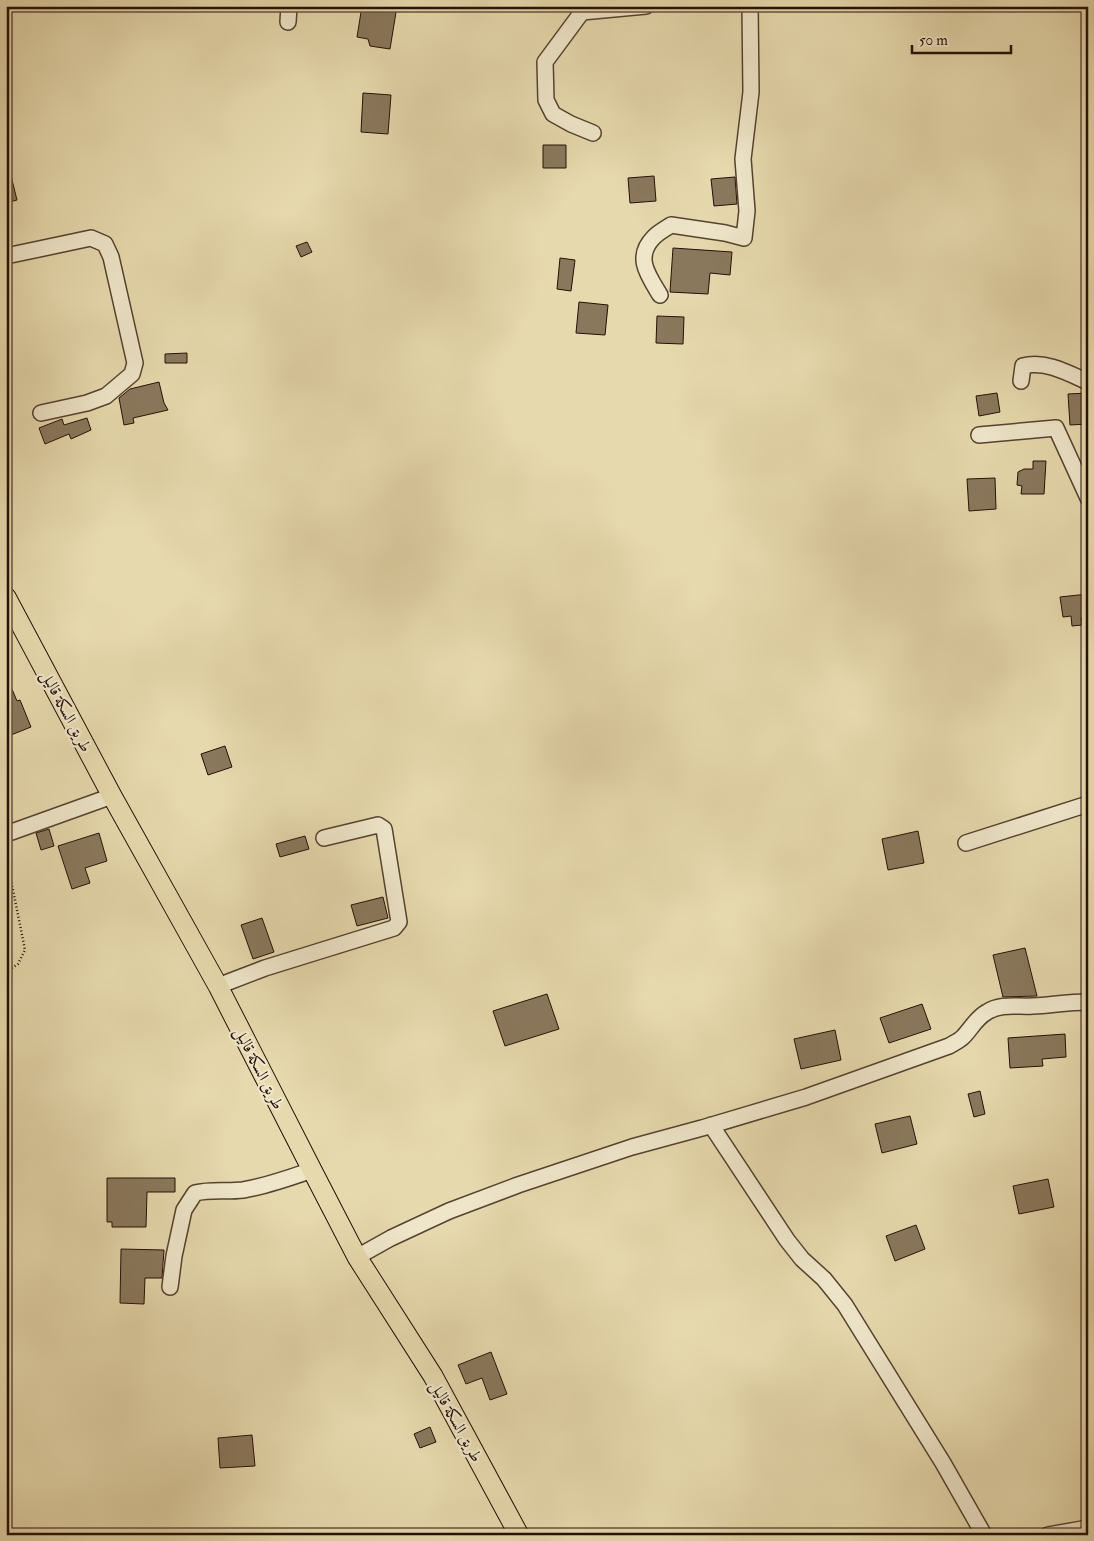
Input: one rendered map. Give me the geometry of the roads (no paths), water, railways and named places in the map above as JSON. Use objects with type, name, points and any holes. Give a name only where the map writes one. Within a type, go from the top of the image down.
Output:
[{"type":"main road","name":"طريق السكة قاليل","points":[[6,597],[112,796],[218,986],[357,1257],[432,1376],[519,1535]]},
{"type":"street","points":[[288,22],[289,6]]},
{"type":"street","points":[[593,133],[553,114],[546,100],[545,62],[582,12],[646,6]]},
{"type":"street","points":[[660,295],[646,272],[644,254],[654,237],[671,225],[725,233],[744,238],[747,211],[743,159],[751,92],[750,6]]},
{"type":"street","points":[[6,256],[91,238],[105,244],[112,256],[135,363],[132,374],[106,396],[87,403],[41,413]]},
{"type":"street","points":[[1021,381],[1023,366],[1032,363],[1056,368],[1088,382]]},
{"type":"street","points":[[979,435],[1056,428],[1086,485]]},
{"type":"street","points":[[6,834],[112,796]]},
{"type":"street","points":[[966,843],[1088,804]]},
{"type":"street","points":[[218,986],[265,968],[394,928],[399,922],[384,829],[378,825],[324,838]]},
{"type":"street","points":[[357,1257],[391,1238],[450,1211],[518,1185],[632,1147],[711,1126],[806,1097],[949,1046],[961,1039],[986,1012],[996,1007],[1088,1002]]},
{"type":"street","points":[[711,1126],[787,1240],[802,1259],[846,1305],[943,1463],[984,1535]]},
{"type":"street","points":[[170,1286],[174,1256],[184,1210],[195,1193],[206,1190],[241,1190],[266,1185],[312,1170]]},
{"type":"street","points":[[1048,1535],[1088,1528]]}]
